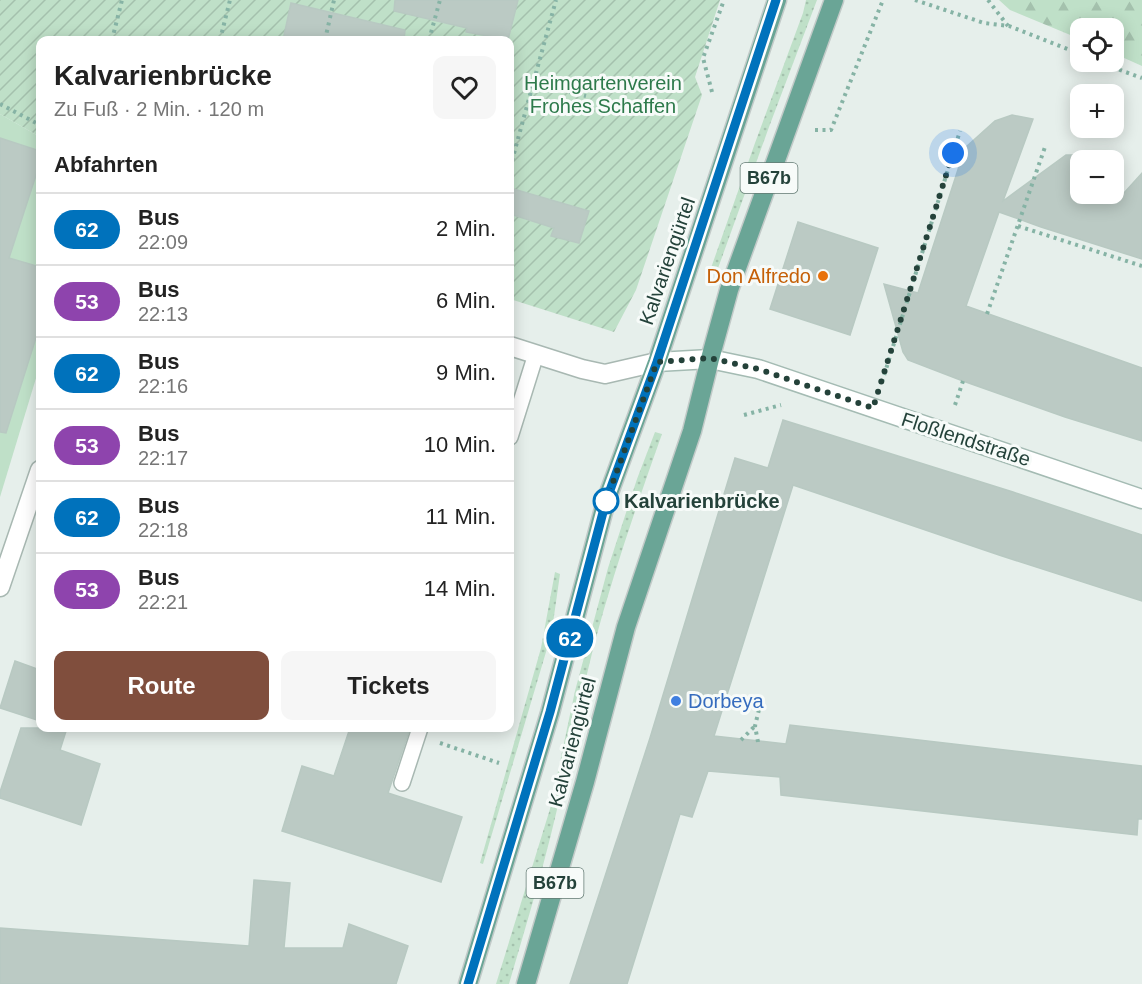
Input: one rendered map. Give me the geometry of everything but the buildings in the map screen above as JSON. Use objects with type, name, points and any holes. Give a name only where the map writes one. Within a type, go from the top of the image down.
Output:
[{"type":"main road","name":"Kalvariengürtel","points":[[468,984],[550,712],[606,501],[657,362],[777,0]]},
{"type":"main road","name":"Kalvariengürtel","points":[[526,984],[585,782],[626,627],[692,431],[729,290],[834,0]]},
{"type":"main road","name":"Floßlendstraße","points":[[514,347],[605,374],[657,362],[710,358],[758,369],[1142,500]]},
{"type":"main road","points":[[0,587],[36,482]]},
{"type":"lane","points":[[514,424],[536,354]]},
{"type":"lane","points":[[402,783],[419,732]]},
{"type":"path","points":[[113,36],[122,0]]},
{"type":"path","points":[[221,36],[230,0]]},
{"type":"path","points":[[326,36],[334,0]]},
{"type":"path","points":[[430,36],[440,0]]},
{"type":"path","points":[[514,153],[556,0]]},
{"type":"path","points":[[712,92],[703,58],[724,0]]},
{"type":"path","points":[[811,130],[831,130],[883,0]]},
{"type":"path","points":[[915,0],[984,23],[1009,26],[1070,50]]},
{"type":"path","points":[[988,0],[1009,26]]},
{"type":"path","points":[[1124,71],[1142,78]]},
{"type":"path","points":[[533,83],[586,96]]},
{"type":"path","points":[[0,104],[36,123]]},
{"type":"path","points":[[873,408],[960,131]]},
{"type":"path","points":[[987,314],[1045,147]]},
{"type":"path","points":[[1018,226],[1142,266]]},
{"type":"path","points":[[955,405],[963,381]]},
{"type":"path","points":[[758,742],[755,726],[762,697]]},
{"type":"path","points":[[741,740],[755,726]]},
{"type":"path","points":[[422,732],[499,763]]},
{"type":"green space","name":"Heimgartenverein Frohes Schaffen","points":[[0,0],[720,0],[695,77],[702,95],[636,290],[614,332],[514,300],[514,36],[36,36],[36,135],[0,114]]},
{"type":"green space","points":[[806,0],[817,0],[717,271],[711,268]]},
{"type":"green space","points":[[999,0],[1142,0],[1142,66],[1124,58],[1124,18],[1070,18],[1070,35],[1010,10]]},
{"type":"green space","points":[[0,114],[36,135],[36,378],[0,497]]},
{"type":"green space","points":[[655,432],[662,434],[626,539],[594,645],[544,861],[509,984],[496,984],[550,809],[575,691],[608,568]]},
{"type":"green space","points":[[555,572],[560,574],[546,652],[483,864],[480,863],[541,648]]},
{"type":"bus line","name":"62","points":[[468,984],[550,712],[606,501],[657,362],[776,0]]},
{"type":"place","name":"Don Alfredo","points":[[823,276]]},
{"type":"place","name":"Kalvarienbrücke","points":[[606,501]]},
{"type":"place","name":"Dorbeya","points":[[676,701]]},
{"type":"route","points":[[606,501],[657,362],[710,358],[758,369],[873,408],[953,153]]}]
